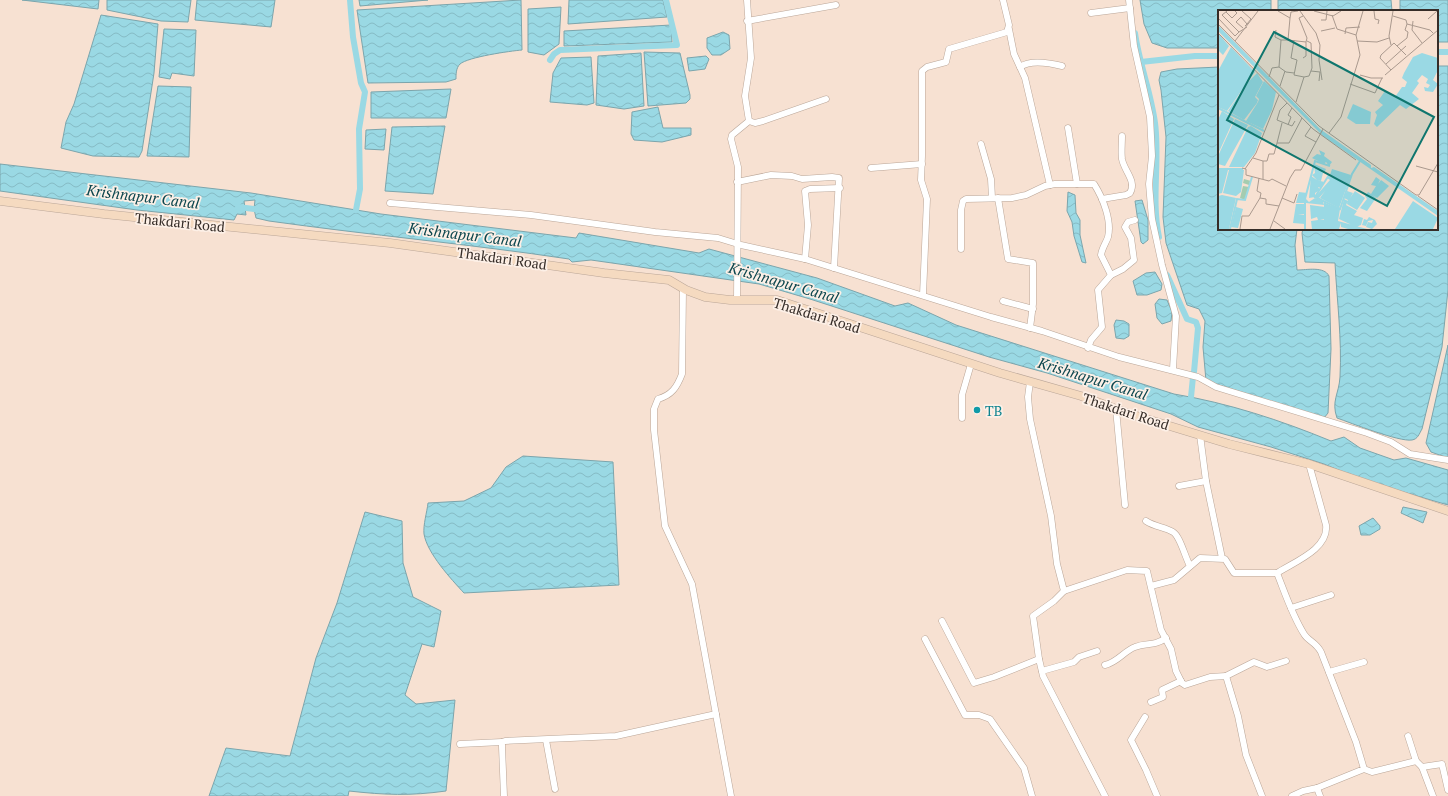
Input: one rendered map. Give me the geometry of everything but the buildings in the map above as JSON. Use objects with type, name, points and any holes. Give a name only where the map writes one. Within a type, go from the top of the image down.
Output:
[{"type":"street","points":[[747,0],[751,58],[745,96],[749,121]]},
{"type":"street","points":[[1003,0],[1014,54],[1020,67],[1033,111],[1050,185]]},
{"type":"street","points":[[1129,0],[1134,46],[1150,117],[1152,156],[1149,184],[1152,219],[1162,265],[1176,316],[1173,369]]},
{"type":"street","points":[[748,21],[836,5]]},
{"type":"street","points":[[1091,13],[1130,8]]},
{"type":"street","points":[[923,295],[927,199],[921,180],[921,76],[923,68],[946,62],[949,49],[1004,33],[1009,29]]},
{"type":"street","points":[[1020,67],[1029,63],[1045,63],[1062,66]]},
{"type":"street","points":[[749,121],[755,123],[763,121],[826,99]]},
{"type":"street","points":[[737,300],[738,167],[731,140],[732,135],[749,121]]},
{"type":"street","points":[[1068,128],[1077,184]]},
{"type":"street","points":[[1102,199],[1126,195],[1132,190],[1131,178],[1122,159],[1122,136]]},
{"type":"street","points":[[981,144],[991,178],[1008,259],[1032,263],[1033,309],[1030,328]]},
{"type":"street","points":[[871,168],[922,164]]},
{"type":"street","points":[[737,182],[771,175],[792,176],[802,179],[839,178],[840,188],[834,268]]},
{"type":"street","points":[[961,249],[961,210],[963,201],[972,198],[1012,198],[1026,195],[1050,185],[1094,184],[1102,199],[1109,230],[1101,255],[1111,275]]},
{"type":"street","points":[[805,259],[808,225],[805,192],[810,189],[840,188]]},
{"type":"street","name":"Thakdari Road","points":[[0,201],[104,214],[390,243],[604,273],[669,280],[683,289],[705,297],[737,300],[777,300],[971,364],[1081,396],[1116,409],[1229,444],[1309,464],[1448,511]]},
{"type":"street","points":[[390,203],[531,215],[655,232],[718,238],[805,259],[1030,328],[1088,348],[1126,359],[1173,369],[1198,377],[1216,387],[1382,439],[1410,454],[1448,460]]},
{"type":"street","points":[[1088,348],[1091,340],[1102,327],[1098,290],[1111,275],[1123,269],[1134,260],[1130,238],[1125,227],[1128,222],[1135,220]]},
{"type":"street","points":[[683,289],[682,374],[678,385],[672,393],[658,399],[654,409],[654,430],[665,526],[692,584],[731,796]]},
{"type":"street","points":[[1003,301],[1033,309]]},
{"type":"street","points":[[962,418],[962,395],[971,364]]},
{"type":"street","points":[[1030,382],[1028,397],[1030,419],[1051,516],[1057,564],[1064,591]]},
{"type":"street","points":[[1116,409],[1126,505]]},
{"type":"street","points":[[1200,435],[1206,481],[1222,558]]},
{"type":"street","points":[[1151,586],[1174,580],[1200,558],[1222,558],[1228,562],[1234,573],[1277,572],[1317,548],[1326,532],[1326,525],[1309,464]]},
{"type":"street","points":[[1178,486],[1206,481]]},
{"type":"street","points":[[1146,521],[1156,527],[1172,531],[1176,534],[1183,553],[1190,566]]},
{"type":"street","points":[[1105,796],[1048,687],[1039,658],[1033,616],[1054,601],[1064,591],[1127,570],[1147,571],[1160,623],[1181,681],[1185,685],[1210,677],[1226,676],[1254,662],[1267,667],[1286,661]]},
{"type":"street","points":[[1277,572],[1291,608],[1304,635],[1318,645],[1356,742],[1364,769]]},
{"type":"street","points":[[1291,608],[1331,595]]},
{"type":"street","points":[[942,621],[974,683],[994,677],[1039,658]]},
{"type":"street","points":[[1105,665],[1115,661],[1135,647],[1152,645],[1166,638]]},
{"type":"street","points":[[925,639],[965,715],[979,715],[990,719],[1024,768],[1032,796]]},
{"type":"street","points":[[1042,671],[1074,662],[1079,657],[1097,651]]},
{"type":"street","points":[[1329,672],[1364,662]]},
{"type":"street","points":[[1226,676],[1238,716],[1246,755],[1262,796]]},
{"type":"street","points":[[1152,702],[1163,697],[1162,690],[1181,681]]},
{"type":"street","points":[[460,744],[632,734],[716,714]]},
{"type":"street","points":[[1145,718],[1131,740],[1157,796]]},
{"type":"street","points":[[1408,736],[1416,761],[1422,767],[1433,796]]},
{"type":"street","points":[[546,740],[555,789]]},
{"type":"street","points":[[502,742],[504,796]]},
{"type":"street","points":[[1292,796],[1317,788],[1364,769],[1372,772],[1416,761]]},
{"type":"street","points":[[1422,767],[1442,764],[1448,790]]},
{"type":"street","points":[[1317,788],[1320,796]]},
{"type":"water","points":[[22,0],[99,0],[98,9]]},
{"type":"water","points":[[107,0],[191,0],[188,22],[161,21],[107,10]]},
{"type":"water","points":[[197,0],[275,0],[271,27],[195,20]]},
{"type":"water","points":[[359,0],[428,0],[360,6]]},
{"type":"water","points":[[521,0],[522,50],[464,61],[458,67],[456,79],[446,82],[368,83],[357,10]]},
{"type":"water","points":[[569,0],[663,0],[667,17],[568,24]]},
{"type":"water","points":[[1140,0],[1271,0],[1271,10],[1218,10],[1218,48],[1167,48],[1152,43],[1144,24]]},
{"type":"water","points":[[1278,0],[1391,0],[1392,10],[1278,10]]},
{"type":"water","points":[[1400,0],[1448,0],[1448,42],[1438,42],[1438,10],[1400,10]]},
{"type":"water","points":[[561,7],[559,44],[544,55],[528,52],[528,9]]},
{"type":"water","points":[[101,15],[158,24],[154,73],[142,151],[139,157],[93,156],[61,148],[66,122],[74,104]]},
{"type":"water","points":[[671,25],[672,42],[564,46],[564,31]]},
{"type":"water","points":[[164,29],[196,30],[194,76],[172,73],[170,79],[159,77]]},
{"type":"water","points":[[723,32],[729,35],[730,49],[721,55],[712,55],[707,48],[707,38]]},
{"type":"water","points":[[644,52],[680,53],[690,95],[690,99],[686,103],[648,106]]},
{"type":"water","points":[[641,53],[644,106],[624,109],[596,105],[598,56]]},
{"type":"water","points":[[706,56],[709,59],[705,69],[689,71],[687,58]]},
{"type":"water","points":[[591,57],[594,103],[587,105],[550,102],[553,73],[561,58]]},
{"type":"water","points":[[1438,66],[1448,66],[1448,290],[1442,347],[1422,429],[1416,439],[1406,440],[1397,438],[1375,432],[1337,418],[1335,412],[1335,402],[1340,377],[1340,348],[1335,263],[1305,262],[1303,230],[1438,230]]},
{"type":"water","points":[[1218,67],[1218,230],[1297,230],[1295,245],[1297,270],[1319,270],[1327,273],[1329,276],[1331,349],[1328,413],[1324,418],[1206,381],[1203,347],[1205,321],[1199,309],[1187,305],[1166,243],[1163,217],[1166,137],[1159,80],[1161,72],[1177,69]]},
{"type":"water","points":[[158,86],[191,87],[189,157],[147,156]]},
{"type":"water","points":[[451,89],[446,118],[371,118],[371,92]]},
{"type":"water","points":[[658,107],[663,128],[691,128],[691,135],[662,142],[634,140],[631,134],[632,112]]},
{"type":"water","points":[[445,126],[433,194],[385,191],[392,127]]},
{"type":"water","points":[[386,129],[384,150],[365,149],[366,130]]},
{"type":"water","points":[[0,164],[251,193],[381,214],[576,238],[579,233],[699,253],[709,249],[817,278],[895,306],[908,303],[956,325],[1174,394],[1214,402],[1254,413],[1331,441],[1344,437],[1360,448],[1394,460],[1406,458],[1448,470],[1448,505],[1362,480],[1324,464],[1271,447],[1198,427],[1171,414],[1047,373],[989,357],[759,284],[591,260],[572,262],[569,259],[269,221],[256,218],[254,209],[255,200],[244,201],[246,215],[237,214],[234,220],[137,210],[0,191]]},
{"type":"water","points":[[1068,192],[1075,195],[1076,213],[1080,220],[1080,235],[1086,263],[1082,262],[1074,236],[1072,222],[1067,211]]},
{"type":"water","points":[[1142,200],[1148,220],[1148,240],[1143,244],[1141,242],[1135,201]]},
{"type":"water","points":[[1155,272],[1162,284],[1161,290],[1147,295],[1137,295],[1133,281],[1146,273]]},
{"type":"water","points":[[1159,299],[1167,300],[1172,312],[1171,321],[1162,324],[1157,318],[1155,304]]},
{"type":"water","points":[[1116,320],[1124,321],[1129,324],[1129,336],[1124,339],[1116,338],[1114,325]]},
{"type":"water","points":[[1448,345],[1448,458],[1431,452],[1426,443]]},
{"type":"water","points":[[523,456],[613,462],[619,585],[464,593],[440,565],[430,549],[424,534],[428,503],[464,501],[491,488],[506,467]]},
{"type":"water","points":[[1403,507],[1427,512],[1423,523],[1401,513]]},
{"type":"water","points":[[365,512],[402,521],[403,563],[413,597],[441,611],[434,647],[422,644],[405,695],[416,704],[455,700],[446,791],[421,794],[398,794],[349,791],[348,796],[209,796],[226,748],[290,756],[316,658],[337,603]]},
{"type":"water","points":[[1373,518],[1380,526],[1380,529],[1370,535],[1361,535],[1359,526]]},
{"type":"waterway","points":[[350,0],[353,37],[361,83],[365,92],[359,129],[360,189],[356,210]]},
{"type":"waterway","points":[[550,60],[554,54],[560,50],[677,45],[666,0]]},
{"type":"waterway","points":[[1135,33],[1155,123],[1157,152],[1156,208],[1159,237]]},
{"type":"waterway","points":[[1438,52],[1448,52]]},
{"type":"waterway","points":[[1141,62],[1195,56],[1218,56]]},
{"type":"waterway","name":"Krishnapur Canal","points":[[238,207],[261,210]]},
{"type":"waterway","points":[[1167,275],[1187,319],[1196,322],[1198,328],[1194,372]]},
{"type":"waterway","points":[[1191,397],[1193,377]]},
{"type":"place","name":"TB","points":[[977,410]]}]
